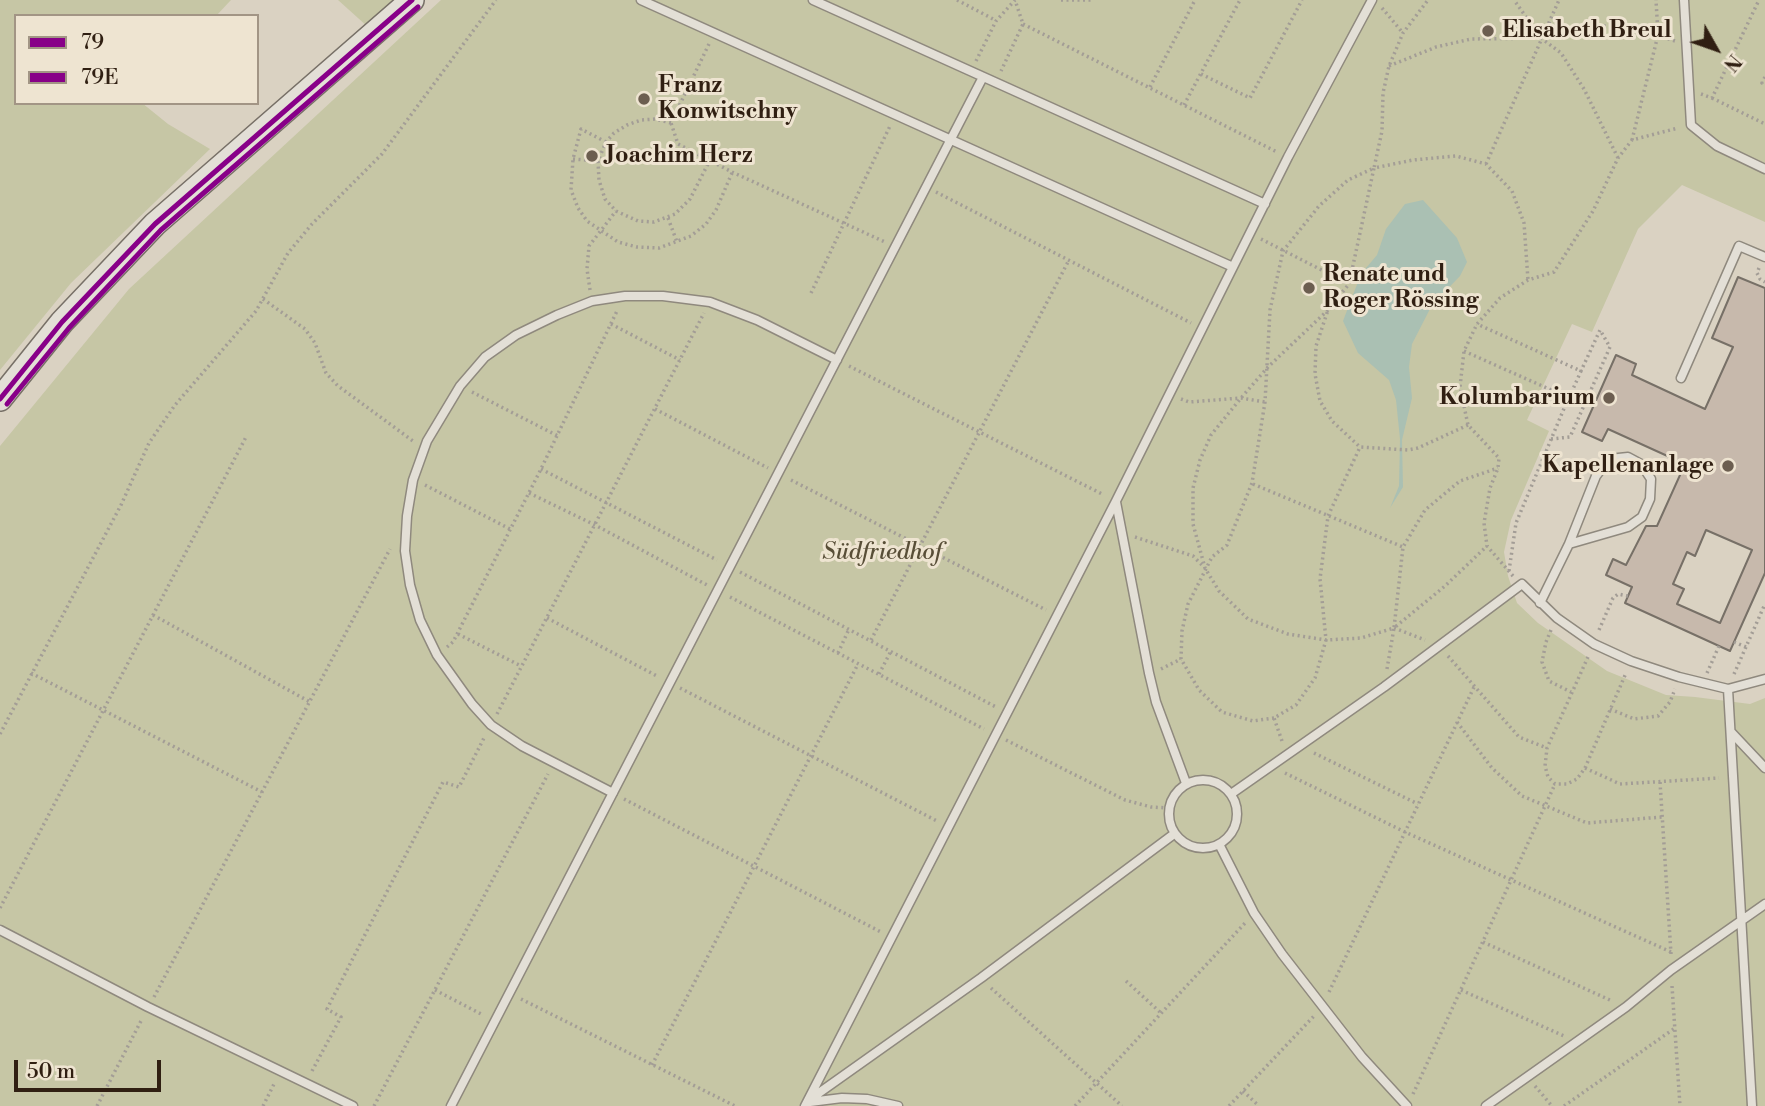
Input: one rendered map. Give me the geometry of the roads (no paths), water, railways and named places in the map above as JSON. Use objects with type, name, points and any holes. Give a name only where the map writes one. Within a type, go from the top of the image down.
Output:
[{"type":"street","points":[[0,399],[62,322],[155,224],[412,0]]},
{"type":"lane","points":[[641,0],[1233,267]]},
{"type":"lane","points":[[813,0],[1265,204]]},
{"type":"lane","points":[[806,1104],[1116,501],[1288,157],[1372,0]]},
{"type":"lane","points":[[1684,0],[1691,125],[1717,146],[1765,169]]},
{"type":"lane","points":[[451,1106],[983,77]]},
{"type":"lane","points":[[1681,378],[1740,246],[1765,257]]},
{"type":"lane","points":[[613,793],[522,746],[491,725],[465,696],[437,654],[420,620],[410,585],[405,551],[407,516],[413,480],[440,416],[460,386],[485,358],[516,335],[592,301],[625,296],[663,296],[710,302],[757,320],[836,360]]},
{"type":"lane","points":[[1540,603],[1569,544],[1596,476],[1609,459],[1628,457],[1641,464],[1651,479],[1650,499],[1643,517],[1628,527],[1569,544]]},
{"type":"lane","points":[[1116,501],[1136,615],[1156,702],[1186,783]]},
{"type":"lane","points":[[1231,793],[1384,687],[1522,584],[1557,618],[1594,644],[1631,661],[1728,689],[1765,679]]},
{"type":"lane","points":[[1728,689],[1752,1106]]},
{"type":"lane","points":[[1731,732],[1765,768]]},
{"type":"lane","points":[[1200,779],[1209,780],[1217,782],[1231,793],[1237,820],[1229,836],[1219,844],[1196,848],[1181,841],[1174,834],[1168,808],[1176,791],[1186,783],[1200,779]]},
{"type":"lane","points":[[806,1104],[1174,834]]},
{"type":"lane","points":[[1219,844],[1254,913],[1282,954],[1362,1057],[1407,1106]]},
{"type":"lane","points":[[1486,1106],[1765,904]]},
{"type":"lane","points":[[0,930],[148,1007],[353,1106]]},
{"type":"lane","points":[[806,1104],[842,1098],[867,1099],[898,1106]]},
{"type":"place","name":"Elisabeth Breul","points":[[1488,31]]},
{"type":"place","name":"Franz Konwitschny","points":[[644,99]]},
{"type":"place","name":"Joachim Herz","points":[[592,156]]},
{"type":"place","name":"Renate und Roger Rössing","points":[[1309,288]]},
{"type":"place","name":"Kolumbarium","points":[[1609,398]]},
{"type":"place","name":"Kapellenanlage","points":[[1728,466]]},
{"type":"park label","name":"Südfriedhof","points":[[882,553]]}]
